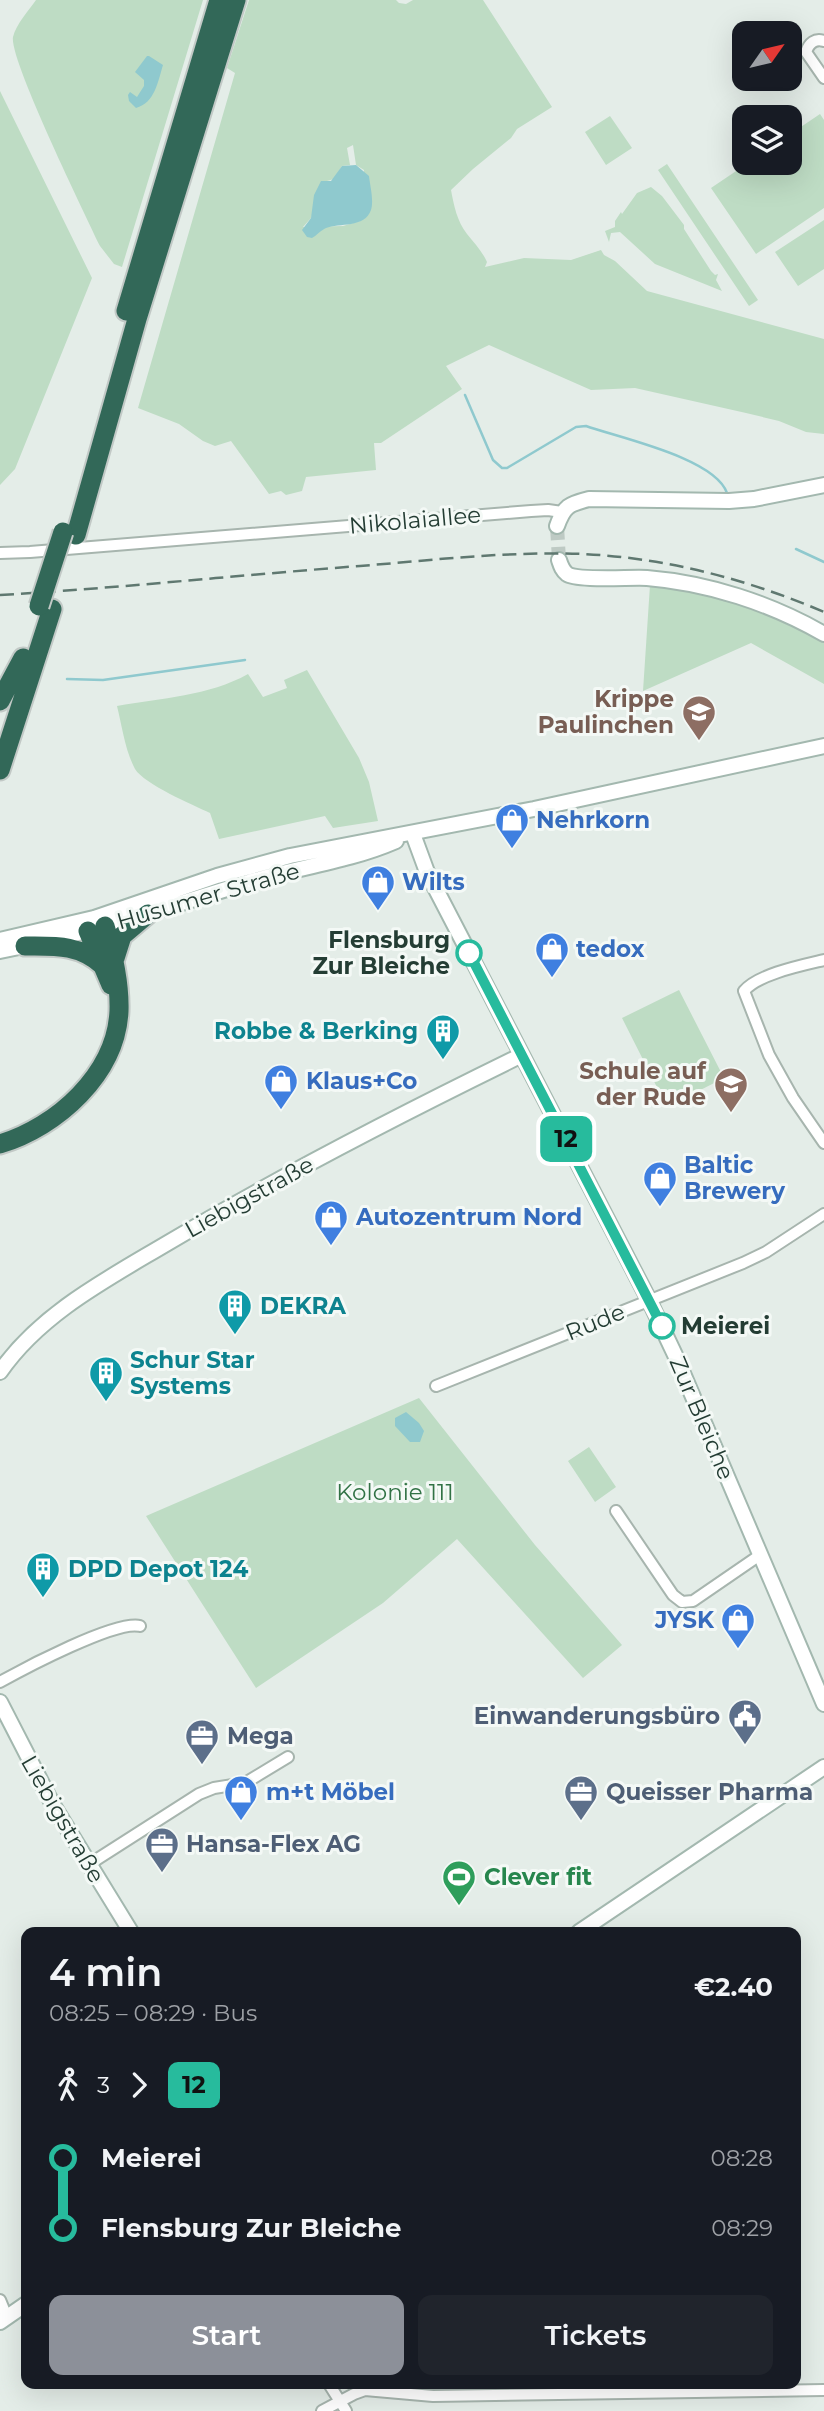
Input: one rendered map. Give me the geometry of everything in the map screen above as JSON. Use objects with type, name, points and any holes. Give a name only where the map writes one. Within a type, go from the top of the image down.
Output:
[{"type":"highway","points":[[69,533],[125,315],[219,0]]},
{"type":"highway","points":[[0,770],[46,607],[236,0]]},
{"type":"highway","points":[[0,701],[46,607]]},
{"type":"highway","points":[[0,729],[23,658]]},
{"type":"highway","points":[[108,964],[122,936],[148,914]]},
{"type":"highway","points":[[0,1144],[19,1139],[46,1124],[86,1088],[96,1076],[106,1056],[119,1014],[96,925]]},
{"type":"highway","points":[[26,946],[62,946],[79,950],[108,964]]},
{"type":"street","points":[[824,41],[814,41],[808,45],[806,52],[824,78]]},
{"type":"street","name":"Nikolaiallee","points":[[0,553],[531,511],[548,510],[559,519],[571,503],[589,499],[729,501],[754,499],[824,485]]},
{"type":"street","points":[[559,560],[565,572],[576,577],[647,578],[714,589],[778,612],[824,634]]},
{"type":"street","name":"Husumer Straße","points":[[0,951],[96,925],[217,876],[290,856],[369,839],[413,834],[824,746]]},
{"type":"street","name":"Husumer Straße","points":[[0,940],[148,914],[291,870],[374,851],[413,834]]},
{"type":"street","name":"Zur Bleiche","points":[[413,834],[427,872],[676,1357],[824,1704]]},
{"type":"street","points":[[824,960],[778,972],[748,986],[744,991],[769,1055],[793,1098],[824,1143]]},
{"type":"street","name":"Liebigstraße","points":[[0,1372],[40,1326],[122,1270],[242,1199],[370,1130],[522,1055]]},
{"type":"street","name":"Rude","points":[[436,1386],[766,1252],[824,1214]]},
{"type":"street","points":[[616,1511],[673,1595],[682,1602],[692,1601],[760,1555]]},
{"type":"street","points":[[0,1682],[86,1641],[131,1623],[140,1626]]},
{"type":"street","name":"Liebigstraße","points":[[0,1702],[43,1786],[88,1865],[128,1927]]},
{"type":"street","points":[[88,1865],[199,1794],[214,1788],[246,1783],[288,1756]]},
{"type":"street","points":[[586,1927],[824,1767]]},
{"type":"street","points":[[0,2300],[4,2320],[21,2308]]},
{"type":"street","points":[[332,2389],[343,2406]]},
{"type":"street","points":[[322,2411],[343,2406],[365,2390],[433,2396],[602,2389]]},
{"type":"street","points":[[725,2389],[824,2390]]},
{"type":"green space","points":[[36,0],[203,0],[122,267],[114,264],[100,246],[35,104],[15,51],[15,32]]},
{"type":"green space","points":[[249,0],[396,0],[406,4],[413,0],[483,0],[552,107],[517,129],[511,138],[451,190],[458,219],[485,258],[485,267],[524,258],[571,260],[601,250],[647,291],[824,339],[824,434],[806,432],[779,421],[635,388],[591,390],[489,345],[446,366],[462,389],[381,443],[374,443],[376,470],[306,477],[302,491],[286,495],[281,491],[269,494],[231,441],[215,446],[179,424],[138,408],[235,73],[227,68]],"holes":[[[353,145],[356,165],[364,170],[360,221],[343,226],[303,227],[311,218],[327,181],[334,179],[342,166],[350,165],[347,148]]]},
{"type":"green space","points":[[0,91],[92,278],[15,469],[0,485]]},
{"type":"green space","points":[[820,114],[824,120],[824,208],[756,254],[711,188],[732,174],[802,175],[802,126]]},
{"type":"green space","points":[[610,116],[632,148],[606,165],[585,132]]},
{"type":"green space","points":[[667,164],[758,300],[749,306],[658,170]]},
{"type":"green space","points":[[651,187],[662,196],[684,225],[711,271],[715,275],[718,274],[716,280],[722,291],[655,264],[620,232],[611,233],[609,242],[605,231],[615,227],[615,221],[637,193]]},
{"type":"green space","points":[[824,220],[824,269],[798,286],[775,252]]},
{"type":"green space","points":[[650,585],[711,595],[774,618],[824,642],[824,684],[751,643],[643,691]]},
{"type":"green space","points":[[307,670],[359,758],[369,782],[378,821],[333,828],[325,816],[219,839],[210,813],[158,787],[135,769],[126,746],[117,706],[201,692],[248,674],[263,697],[287,688],[284,680]]},
{"type":"green space","points":[[679,990],[724,1078],[667,1107],[622,1018]]},
{"type":"green space","name":"Kolonie 111","points":[[419,1398],[535,1545],[622,1645],[583,1678],[457,1539],[383,1603],[256,1688],[146,1516]]},
{"type":"green space","points":[[589,1447],[616,1487],[595,1502],[568,1461]]},
{"type":"water","points":[[147,56],[163,65],[152,96],[136,108],[129,101],[128,95],[130,92],[137,97],[144,86],[144,80],[135,72]]},
{"type":"water","points":[[356,165],[369,176],[372,202],[368,216],[358,222],[326,228],[312,238],[307,237],[302,230],[311,218],[314,195],[321,181],[331,181],[342,166]]},
{"type":"water","points":[[406,1412],[424,1431],[420,1442],[410,1442],[395,1426],[395,1418]]},
{"type":"waterway","points":[[465,395],[493,460],[502,468],[507,468],[576,427],[586,426],[665,451],[705,469],[719,481],[727,493]]},
{"type":"waterway","points":[[796,549],[824,562]]},
{"type":"waterway","points":[[67,679],[103,680],[245,660]]},
{"type":"tunnel","points":[[557,526],[559,560]]},
{"type":"railway","points":[[0,595],[472,557],[555,553],[614,556],[675,565],[736,580],[824,612]]},
{"type":"bus line","name":"12","points":[[469,953],[662,1326]]},
{"type":"place","name":"Krippe Paulinchen","points":[[699,742]]},
{"type":"place","name":"Nehrkorn","points":[[512,850]]},
{"type":"place","name":"Wilts","points":[[378,912]]},
{"type":"place","name":"Flensburg Zur Bleiche","points":[[469,953]]},
{"type":"place","name":"tedox","points":[[552,979]]},
{"type":"place","name":"Robbe & Berking","points":[[443,1061]]},
{"type":"place","name":"Klaus+Co","points":[[281,1111]]},
{"type":"place","name":"Schule auf der Rude","points":[[731,1114]]},
{"type":"place","name":"Baltic Brewery","points":[[660,1208]]},
{"type":"place","name":"Autozentrum Nord","points":[[331,1247]]},
{"type":"place","name":"Meierei","points":[[662,1326]]},
{"type":"place","name":"DEKRA","points":[[235,1336]]},
{"type":"place","name":"Schur Star Systems","points":[[106,1403]]},
{"type":"place","name":"DPD Depot 124","points":[[43,1599]]},
{"type":"place","name":"JYSK","points":[[738,1650]]},
{"type":"place","name":"Einwanderungsbüro","points":[[745,1746]]},
{"type":"place","name":"Mega","points":[[202,1766]]},
{"type":"place","name":"m+t Möbel","points":[[241,1822]]},
{"type":"place","name":"Queisser Pharma","points":[[581,1822]]},
{"type":"place","name":"Hansa-Flex AG","points":[[162,1874]]},
{"type":"place","name":"Clever fit","points":[[459,1907]]}]
